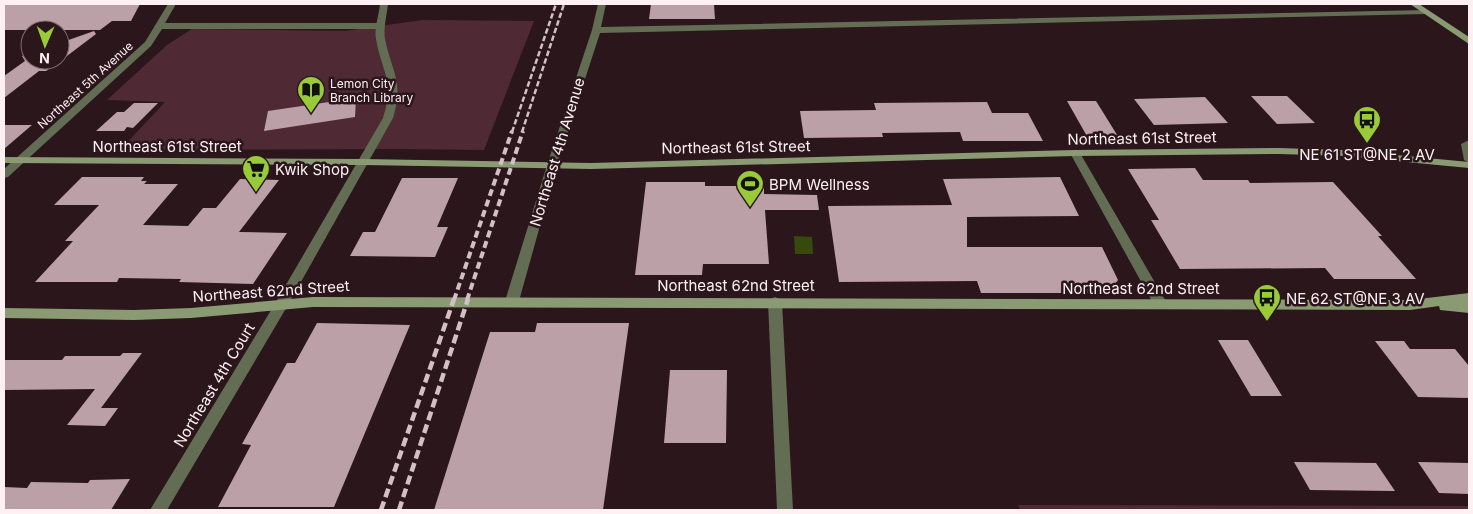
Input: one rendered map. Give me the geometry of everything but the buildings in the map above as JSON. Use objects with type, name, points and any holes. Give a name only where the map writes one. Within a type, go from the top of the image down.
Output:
[{"type":"main road","points":[[1414,4],[1469,41]]},
{"type":"main road","name":"Northeast 61st Street","points":[[4,160],[552,165],[1076,153],[1288,151],[1352,154],[1469,165]]},
{"type":"main road","name":"Northeast 62nd Street","points":[[4,313],[143,315],[191,313],[313,302],[512,301],[1410,305],[1469,298]]},
{"type":"main road","points":[[1410,305],[1469,308]]},
{"type":"street","name":"Northeast 5th Avenue","points":[[4,175],[139,53],[151,40],[172,4]]},
{"type":"street","name":"Northeast 4th Court","points":[[158,510],[281,305],[388,118],[393,102],[392,74],[380,40],[380,26],[384,4]]},
{"type":"street","name":"Northeast 4th Avenue","points":[[512,301],[552,165],[596,30],[602,4]]},
{"type":"street","points":[[596,30],[1426,12]]},
{"type":"street","points":[[160,26],[380,26]]},
{"type":"street","points":[[1469,142],[1466,144],[1469,160]]},
{"type":"street","points":[[1076,153],[1161,304]]},
{"type":"street","points":[[774,302],[785,510]]},
{"type":"shaded area","points":[[422,20],[534,21],[484,150],[120,150],[165,102],[107,100],[167,45],[192,29],[345,31]]},
{"type":"shaded area","points":[[794,236],[812,237],[813,254],[795,254]]},
{"type":"shaded area","points":[[1018,505],[1469,506],[1469,510],[1020,510]]},
{"type":"railway","points":[[512,132],[556,4]]},
{"type":"railway","points":[[522,132],[564,4]]},
{"type":"railway","points":[[454,300],[512,131]]},
{"type":"railway","points":[[467,300],[523,131]]},
{"type":"railway","points":[[381,510],[454,299]]},
{"type":"railway","points":[[399,510],[468,299]]},
{"type":"place","name":"Lemon City Branch Library","points":[[311,114]]},
{"type":"place","name":"NE 61 ST@NE 2 AV","points":[[1367,144]]},
{"type":"place","name":"Kwik Shop","points":[[256,193]]},
{"type":"place","name":"BPM Wellness","points":[[750,208]]},
{"type":"place","name":"NE 62 ST@NE 3 AV","points":[[1267,322]]}]
